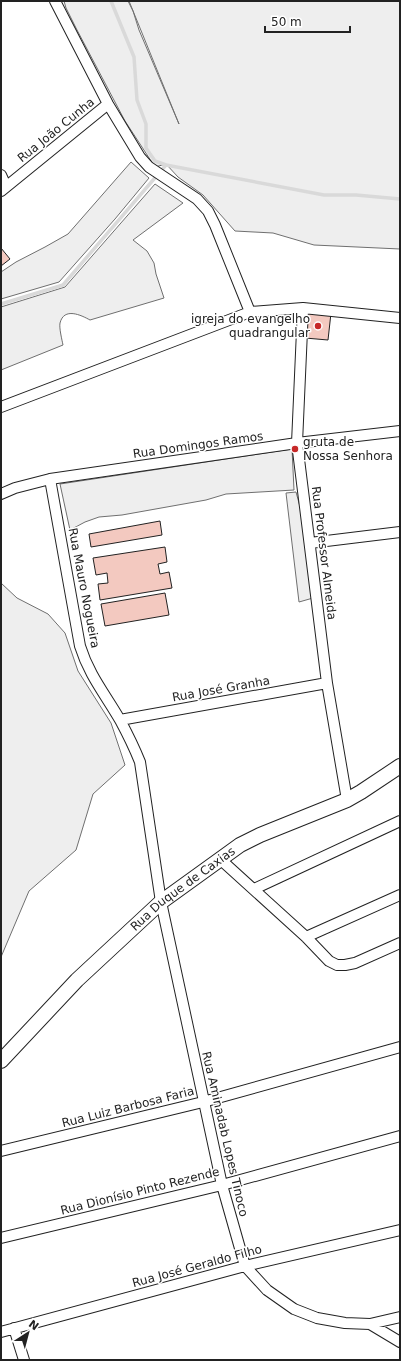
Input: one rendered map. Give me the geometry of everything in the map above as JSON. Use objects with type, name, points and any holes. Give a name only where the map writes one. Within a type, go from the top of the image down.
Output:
[{"type":"street","points":[[55,1],[108,104],[140,158],[149,167],[197,199],[208,211],[250,312]]},
{"type":"street","name":"Rua João Cunha","points":[[4,189],[108,104]]},
{"type":"street","points":[[1,175],[4,189]]},
{"type":"street","points":[[1,407],[250,312],[303,308],[400,318]]},
{"type":"street","name":"Rua Professor Almeida","points":[[303,308],[297,443],[327,683],[347,800]]},
{"type":"street","name":"Rua Domingos Ramos","points":[[1,494],[15,488],[50,479],[297,443],[400,431]]},
{"type":"street","name":"Rua Mauro Nogueira","points":[[50,479],[80,646],[85,662],[93,678],[120,720],[140,762],[161,902]]},
{"type":"street","points":[[310,542],[400,532]]},
{"type":"street","name":"Rua José Granha","points":[[120,720],[327,683]]},
{"type":"street","name":"Rua Duque de Caxias","points":[[1,1062],[77,980],[161,902],[240,845],[260,835],[347,800],[400,766]]},
{"type":"street","points":[[254,889],[400,821]]},
{"type":"street","points":[[220,859],[306,937],[329,962],[337,965],[355,963],[400,943]]},
{"type":"street","points":[[306,937],[400,895]]},
{"type":"street","name":"Rua Aminadab Lopes Tinoco","points":[[161,902],[222,1185],[245,1266],[267,1290],[294,1309],[317,1318],[345,1323],[370,1324],[400,1342]]},
{"type":"street","name":"Rua Luiz Barbosa Faria","points":[[1,1151],[203,1102],[400,1047]]},
{"type":"street","name":"Rua Dionísio Pinto Rezende","points":[[1,1238],[222,1185],[400,1136]]},
{"type":"street","name":"Rua José Geraldo Filho","points":[[1,1332],[245,1266],[400,1230]]},
{"type":"street","points":[[370,1324],[400,1317]]},
{"type":"street","points":[[14,1328],[24,1360]]},
{"type":"shaded area","points":[[64,1],[128,1],[179,124],[129,1],[400,1],[400,249],[314,245],[273,233],[235,231],[203,195],[178,177],[166,164],[155,167],[125,121],[77,30]]},
{"type":"shaded area","points":[[131,162],[149,178],[59,282],[1,299],[1,272],[16,262],[68,234]]},
{"type":"shaded area","points":[[155,184],[183,203],[133,240],[147,251],[154,263],[164,298],[90,320],[73,314],[65,315],[60,323],[63,345],[1,370],[1,307],[65,287]]},
{"type":"shaded area","points":[[292,449],[294,490],[226,494],[206,500],[122,515],[99,517],[70,530],[60,484]]},
{"type":"shaded area","points":[[296,492],[302,514],[313,598],[299,602],[286,493]]},
{"type":"shaded area","points":[[1,583],[17,598],[48,614],[65,633],[78,671],[111,723],[125,765],[93,794],[76,850],[29,891],[1,957]]},
{"type":"building","points":[[1,248],[10,259],[1,266]]},
{"type":"building","name":"igreja do evangelho quadrangular","points":[[307,311],[331,313],[328,340],[305,338]]},
{"type":"building","points":[[160,521],[162,535],[91,547],[89,534]]},
{"type":"building","points":[[165,547],[167,562],[158,564],[160,574],[169,572],[172,588],[100,600],[98,584],[108,583],[107,573],[96,575],[93,558]]},
{"type":"building","points":[[165,593],[169,615],[105,626],[101,604]]},
{"type":"waterway","points":[[111,1],[134,57],[137,100],[146,124],[146,148],[155,161],[166,165]]},
{"type":"waterway","points":[[1,304],[63,285],[166,165],[324,195],[356,195],[400,199]]},
{"type":"place","name":"igreja do evangelho quadrangular","points":[[318,326]]},
{"type":"place","name":"gruta de Nossa Senhora","points":[[295,449]]}]
